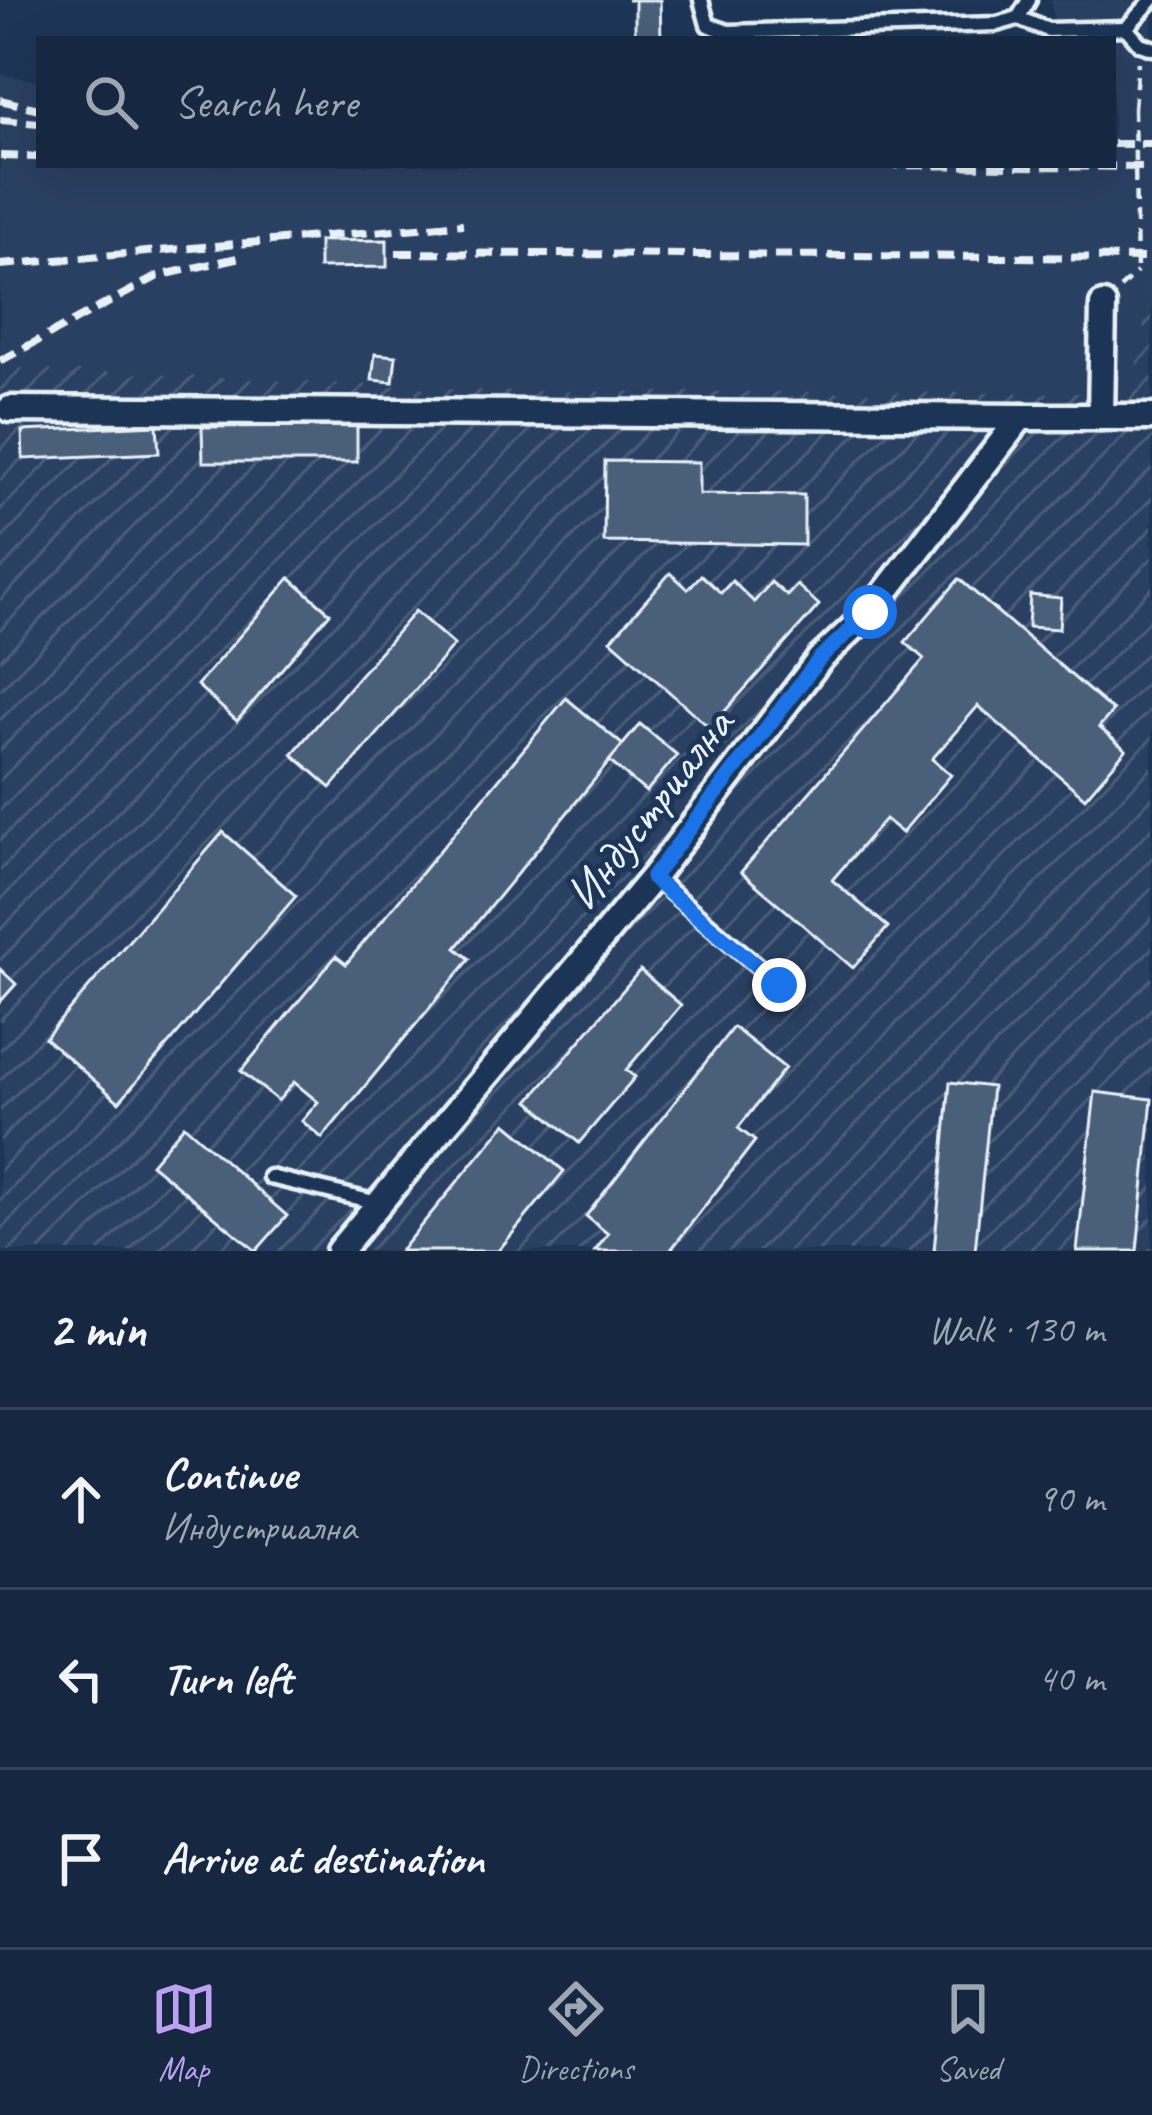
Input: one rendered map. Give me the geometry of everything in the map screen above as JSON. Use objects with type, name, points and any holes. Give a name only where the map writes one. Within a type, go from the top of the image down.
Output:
[{"type":"street","points":[[1101,417],[1103,305]]},
{"type":"street","points":[[10,409],[1152,417]]},
{"type":"street","name":"Индустриална","points":[[340,1251],[652,878],[820,658],[870,612],[1021,417]]},
{"type":"lane","points":[[700,0],[708,25],[728,32],[997,24],[1018,18],[1048,30],[1126,28],[1146,46]]},
{"type":"lane","points":[[1018,18],[1029,0]]},
{"type":"lane","points":[[1126,28],[1152,0]]},
{"type":"lane","points":[[652,878],[779,985]]},
{"type":"lane","points":[[270,1177],[379,1203]]},
{"type":"path","points":[[1137,272],[1134,108],[1146,46]]},
{"type":"shaded area","points":[[1051,0],[1152,0],[1152,281],[1131,393],[496,391],[0,367],[0,74],[36,80],[36,168],[1116,168],[1116,36],[1056,36]]},
{"type":"shaded area","points":[[1152,281],[1152,1251],[0,1251],[0,367],[496,391],[1131,393]]},
{"type":"building","points":[[635,0],[660,0],[661,36],[635,36]]},
{"type":"building","points":[[387,240],[387,267],[319,268],[319,241]]},
{"type":"building","points":[[375,354],[396,356],[393,382],[372,380]]},
{"type":"building","points":[[157,425],[159,453],[23,459],[22,431]]},
{"type":"building","points":[[357,426],[357,462],[203,462],[202,427]]},
{"type":"building","points":[[605,461],[699,462],[699,494],[804,495],[804,545],[604,542]]},
{"type":"building","points":[[670,573],[688,589],[701,575],[721,593],[732,581],[754,602],[771,582],[787,596],[797,585],[819,605],[710,728],[611,640]]},
{"type":"building","points":[[290,578],[330,613],[237,721],[197,685]]},
{"type":"building","points":[[959,579],[1113,711],[1099,727],[1126,750],[1085,798],[978,706],[932,759],[951,775],[902,833],[885,819],[832,880],[888,927],[853,968],[741,872],[924,659],[905,642]]},
{"type":"building","points":[[1030,595],[1061,598],[1059,629],[1028,627]]},
{"type":"building","points":[[415,611],[454,645],[331,788],[292,754]]},
{"type":"building","points":[[566,698],[623,745],[456,948],[470,959],[322,1138],[302,1121],[318,1102],[294,1082],[278,1101],[241,1071],[336,956],[346,964]]},
{"type":"building","points":[[640,724],[677,755],[646,792],[609,761]]},
{"type":"building","points":[[223,832],[296,896],[119,1102],[45,1038]]},
{"type":"building","points":[[0,969],[16,984],[0,1002]]},
{"type":"building","points":[[640,970],[681,1005],[626,1070],[635,1077],[579,1143],[529,1101]]},
{"type":"building","points":[[733,1027],[785,1068],[738,1128],[755,1141],[670,1251],[595,1251],[608,1234],[586,1216]]},
{"type":"building","points":[[950,1082],[992,1087],[975,1251],[934,1251]]},
{"type":"building","points":[[1095,1092],[1152,1099],[1137,1251],[1077,1251]]},
{"type":"building","points":[[506,1123],[564,1171],[498,1251],[400,1251]]},
{"type":"building","points":[[184,1125],[287,1216],[256,1251],[151,1164]]},
{"type":"railway","points":[[0,100],[36,108]]},
{"type":"railway","points":[[0,120],[36,123]]},
{"type":"railway","points":[[1116,144],[1152,144]]},
{"type":"railway","points":[[0,156],[36,157]]},
{"type":"railway","points":[[1116,167],[1152,167]]},
{"type":"railway","points":[[0,265],[463,224]]},
{"type":"railway","points":[[396,253],[1152,258]]},
{"type":"railway","points":[[0,361],[158,276],[241,257]]},
{"type":"route","points":[[779,985],[652,878],[820,658],[870,612]]}]
